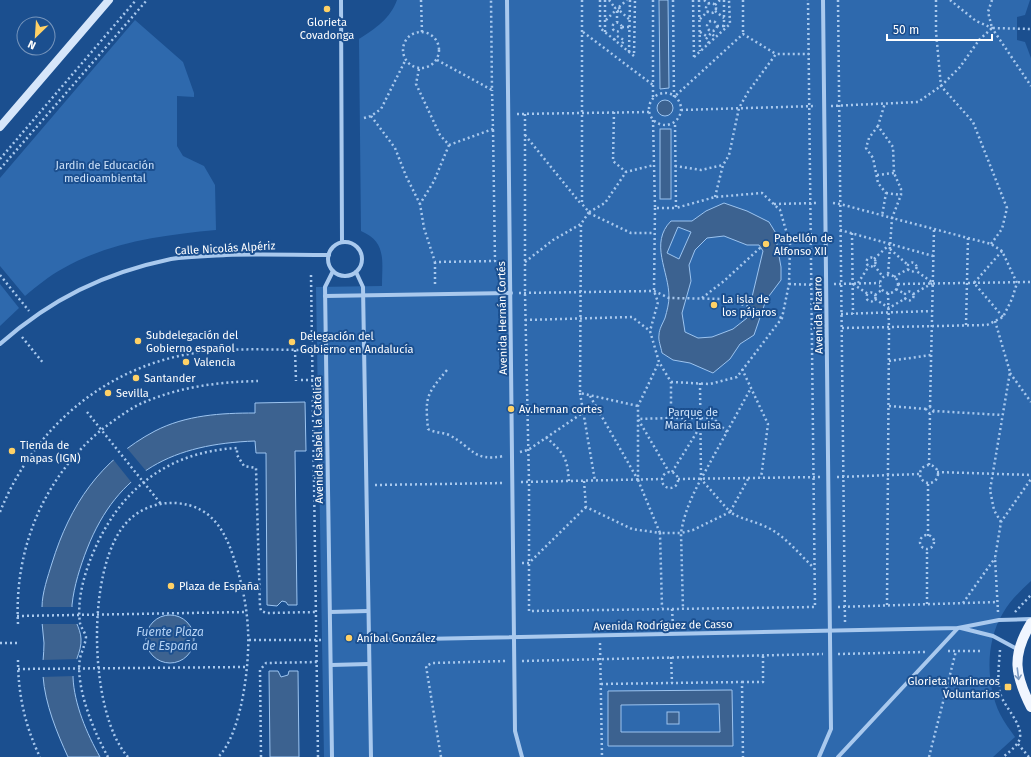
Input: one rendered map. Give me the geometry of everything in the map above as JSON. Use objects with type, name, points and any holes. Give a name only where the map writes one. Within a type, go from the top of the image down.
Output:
[{"type":"main road","points":[[0,127],[109,0]]},
{"type":"main road","points":[[1031,623],[1024,634],[1019,650],[1017,667],[1020,683],[1031,707]]},
{"type":"street","points":[[341,0],[342,242]]},
{"type":"street","name":"Avenida Hernán Cortés","points":[[507,0],[516,661],[515,731],[522,757]]},
{"type":"street","name":"Avenida Pizarro","points":[[819,757],[831,729],[823,0]]},
{"type":"street","points":[[342,242],[353,244],[361,252],[362,263],[356,272],[344,276],[333,271],[330,266],[329,255],[333,247],[342,242]]},
{"type":"street","name":"Calle Nicolás Alpériz","points":[[0,344],[33,316],[61,299],[100,280],[122,272],[172,259],[243,255],[329,255]]},
{"type":"street","name":"Avenida Isabel la Católica","points":[[331,664],[324,287],[333,271]]},
{"type":"street","points":[[356,272],[363,287],[371,757]]},
{"type":"street","points":[[325,296],[511,293]]},
{"type":"street","points":[[330,612],[368,611]]},
{"type":"street","points":[[838,757],[958,628],[999,620],[1031,619]]},
{"type":"street","points":[[958,628],[993,636],[1019,650]]},
{"type":"street","name":"Avenida Rodríguez de Casso","points":[[369,640],[958,628]]},
{"type":"street","points":[[332,757],[331,664],[369,664]]},
{"type":"path","points":[[0,159],[136,0]]},
{"type":"path","points":[[0,169],[147,0]]},
{"type":"path","points":[[422,0],[422,32]]},
{"type":"path","points":[[435,262],[495,261],[491,0]]},
{"type":"path","points":[[582,0],[582,204]]},
{"type":"path","points":[[600,0],[600,28],[634,56],[635,0]]},
{"type":"path","points":[[605,0],[605,32]]},
{"type":"path","points":[[609,0],[617,11],[630,20]]},
{"type":"path","points":[[605,21],[628,0]]},
{"type":"path","points":[[628,0],[630,20],[630,52]]},
{"type":"path","points":[[653,0],[653,99],[649,106],[649,112],[653,120],[655,208],[654,291],[658,302],[650,331],[659,362],[670,382],[671,418]]},
{"type":"path","points":[[673,0],[674,97]]},
{"type":"path","points":[[693,0],[694,57],[724,27],[730,24],[729,0]]},
{"type":"path","points":[[699,0],[700,51]]},
{"type":"path","points":[[704,0],[709,4],[715,5]]},
{"type":"path","points":[[715,5],[720,0]]},
{"type":"path","points":[[724,0],[724,27]]},
{"type":"path","points":[[674,97],[744,34],[743,0]]},
{"type":"path","points":[[808,0],[815,607]]},
{"type":"path","points":[[838,0],[845,630]]},
{"type":"path","points":[[936,0],[936,32],[941,86],[973,122],[1007,208],[1002,228],[991,244]]},
{"type":"path","points":[[950,0],[976,21],[992,28],[1031,29]]},
{"type":"path","points":[[992,0],[988,12],[992,28],[1031,86]]},
{"type":"path","points":[[693,22],[700,21],[708,11],[706,8],[709,4]]},
{"type":"path","points":[[715,5],[716,12],[724,19]]},
{"type":"path","points":[[615,8],[620,7]]},
{"type":"path","points":[[617,11],[617,22],[622,27],[630,27]]},
{"type":"path","points":[[708,11],[712,13],[716,12]]},
{"type":"path","points":[[693,30],[707,26],[712,21],[712,13]]},
{"type":"path","points":[[712,21],[716,23],[717,26],[724,27]]},
{"type":"path","points":[[612,27],[614,23],[617,22]]},
{"type":"path","points":[[707,26],[715,37]]},
{"type":"path","points":[[709,43],[706,39],[717,26]]},
{"type":"path","points":[[605,27],[612,27],[618,31]]},
{"type":"path","points":[[614,40],[618,36],[618,31],[622,27]]},
{"type":"path","points":[[681,110],[918,102],[941,86],[960,67],[979,40],[992,28]]},
{"type":"path","points":[[700,29],[708,37]]},
{"type":"path","points":[[422,32],[430,34],[435,39],[439,53],[437,60],[426,68],[419,69],[411,66],[405,61],[402,53],[403,45],[407,38],[414,33],[422,32]]},
{"type":"path","points":[[583,32],[653,85]]},
{"type":"path","points":[[622,39],[630,33]]},
{"type":"path","points":[[744,34],[776,54],[809,54]]},
{"type":"path","points":[[618,36],[624,40],[621,46]]},
{"type":"path","points":[[715,197],[723,165],[729,155],[739,108],[748,92],[776,54]]},
{"type":"path","points":[[437,60],[492,90]]},
{"type":"path","points":[[364,118],[371,116],[381,109],[405,61]]},
{"type":"path","points":[[419,69],[416,84],[440,135],[449,145]]},
{"type":"path","points":[[653,99],[662,94],[668,94],[674,97],[679,103],[681,110],[675,122],[676,208]]},
{"type":"path","points":[[885,104],[878,126],[869,138],[866,148],[873,158],[878,183],[886,193],[901,195]]},
{"type":"path","points":[[614,112],[613,161],[626,172]]},
{"type":"path","points":[[509,114],[649,112]]},
{"type":"path","points":[[525,114],[525,320],[528,450],[529,611],[662,608],[830,607],[997,602]]},
{"type":"path","points":[[371,116],[395,148],[406,176],[420,204],[424,228],[435,262],[435,294]]},
{"type":"path","points":[[653,120],[663,125],[675,122]]},
{"type":"path","points":[[878,126],[893,147],[894,173],[901,189],[901,195],[892,218],[888,275]]},
{"type":"path","points":[[420,204],[434,181],[449,145],[493,129]]},
{"type":"path","points":[[525,135],[589,212],[632,233],[654,233]]},
{"type":"path","points":[[595,481],[580,393],[582,224],[589,212],[605,204],[626,172],[654,165]]},
{"type":"path","points":[[676,166],[701,170],[723,165]]},
{"type":"path","points":[[877,175],[894,173]]},
{"type":"path","points":[[655,208],[676,208],[715,197],[762,193],[780,210],[790,244],[789,284],[782,318],[737,377],[710,384],[670,382]]},
{"type":"path","points":[[882,216],[886,193]]},
{"type":"path","points":[[774,204],[840,204],[991,244],[1002,251],[1017,283],[1012,298],[1003,316],[987,325],[842,328]]},
{"type":"path","points":[[525,262],[553,240],[582,224]]},
{"type":"path","points":[[934,229],[930,407],[934,411]]},
{"type":"path","points":[[840,230],[933,256]]},
{"type":"path","points":[[852,233],[854,314]]},
{"type":"path","points":[[966,325],[968,237]]},
{"type":"path","points":[[858,284],[869,266],[868,260],[871,258],[874,259],[890,244]]},
{"type":"path","points":[[701,298],[724,281],[761,247]]},
{"type":"path","points":[[890,249],[908,265],[908,270]]},
{"type":"path","points":[[974,283],[1002,251]]},
{"type":"path","points":[[874,259],[874,266],[883,277]]},
{"type":"path","points":[[908,265],[914,264],[915,270],[933,283]]},
{"type":"path","points":[[869,266],[874,266]]},
{"type":"path","points":[[894,277],[908,270],[911,272],[915,270]]},
{"type":"path","points":[[0,275],[33,316]]},
{"type":"path","points":[[311,275],[318,757]]},
{"type":"path","points":[[888,293],[883,289],[880,283],[883,277],[888,275],[894,277],[898,284]]},
{"type":"path","points":[[898,284],[1031,282]]},
{"type":"path","points":[[888,308],[906,298],[911,300],[914,297],[913,294],[933,283]]},
{"type":"path","points":[[974,283],[1003,316]]},
{"type":"path","points":[[853,284],[868,294],[871,293],[875,295]]},
{"type":"path","points":[[888,293],[896,289],[898,284]]},
{"type":"path","points":[[875,295],[883,289]]},
{"type":"path","points":[[896,289],[905,294],[906,298]]},
{"type":"path","points":[[511,293],[654,291],[669,298],[726,299],[782,318]]},
{"type":"path","points":[[905,294],[909,291],[913,294]]},
{"type":"path","points":[[887,605],[889,406],[888,293]]},
{"type":"path","points":[[868,294],[867,297],[869,301],[875,299]]},
{"type":"path","points":[[875,299],[888,308]]},
{"type":"path","points":[[841,314],[932,311]]},
{"type":"path","points":[[525,320],[632,316],[650,331]]},
{"type":"path","points":[[995,321],[1010,372],[1031,402]]},
{"type":"path","points":[[16,330],[44,364]]},
{"type":"path","points":[[0,512],[17,476],[50,430],[63,417],[95,391],[115,379],[154,364],[190,354],[237,349],[312,350]]},
{"type":"path","points":[[295,350],[296,380]]},
{"type":"path","points":[[889,361],[931,355]]},
{"type":"path","points":[[638,480],[638,406],[659,362]]},
{"type":"path","points":[[742,369],[768,424],[760,478]]},
{"type":"path","points":[[447,370],[427,396],[426,409],[428,429],[434,432],[447,434],[480,458],[491,459],[513,455],[528,450],[584,412]]},
{"type":"path","points":[[1001,522],[994,510],[990,490],[1010,372]]},
{"type":"path","points":[[301,380],[326,380]]},
{"type":"path","points":[[18,624],[18,588],[30,533],[41,505],[52,485],[70,460],[101,430],[138,405],[158,396],[198,386],[222,382],[258,381]]},
{"type":"path","points":[[700,383],[701,479],[730,512],[743,520],[762,525],[781,536],[815,569]]},
{"type":"path","points":[[683,609],[681,533],[683,520],[688,505],[701,479],[751,388]]},
{"type":"path","points":[[580,393],[638,406]]},
{"type":"path","points":[[589,395],[638,480],[660,533],[662,608]]},
{"type":"path","points":[[889,406],[926,409],[930,407]]},
{"type":"path","points":[[926,409],[927,413],[930,414],[929,465]]},
{"type":"path","points":[[930,414],[934,411],[1002,415]]},
{"type":"path","points":[[86,412],[161,504]]},
{"type":"path","points":[[638,419],[713,418],[727,432]]},
{"type":"path","points":[[638,419],[670,472],[677,475],[678,479]]},
{"type":"path","points":[[678,479],[675,487],[666,487],[662,483],[662,478],[670,472],[700,427]]},
{"type":"path","points":[[546,437],[562,452],[568,462],[569,481]]},
{"type":"path","points":[[108,757],[86,704],[81,685],[80,659],[86,637],[80,625],[79,616],[83,579],[105,525],[127,497],[143,482],[157,472],[177,462],[217,450],[237,448],[239,461],[244,466],[256,468],[261,611],[267,613],[316,612]]},
{"type":"path","points":[[929,465],[936,469],[937,472],[1031,475]]},
{"type":"path","points":[[929,465],[923,468],[920,474],[922,480],[928,482],[934,481],[937,472]]},
{"type":"path","points":[[678,479],[920,474]]},
{"type":"path","points":[[586,507],[632,528],[660,533],[681,533],[693,530],[730,512],[749,478]]},
{"type":"path","points":[[999,620],[995,558],[1001,522],[1031,478]]},
{"type":"path","points":[[514,562],[529,563],[586,507],[584,481]]},
{"type":"path","points":[[928,482],[928,536]]},
{"type":"path","points":[[128,757],[115,738],[107,714],[98,668],[96,638],[97,615],[108,555],[120,530],[129,519],[141,511],[161,504],[182,504],[194,507],[205,513],[223,530],[229,541],[247,612],[249,640],[247,667],[241,703],[228,742],[218,757]]},
{"type":"path","points":[[927,549],[922,547],[920,542],[922,538],[928,536]]},
{"type":"path","points":[[927,549],[932,547],[934,542],[932,538],[928,536]]},
{"type":"path","points":[[927,549],[927,604]]},
{"type":"path","points":[[963,602],[995,558]]},
{"type":"path","points":[[672,608],[673,634]]},
{"type":"path","points":[[17,616],[247,612]]},
{"type":"path","points":[[600,635],[602,757]]},
{"type":"path","points":[[249,640],[330,640]]},
{"type":"path","points":[[0,643],[18,643]]},
{"type":"path","points":[[440,757],[426,666],[432,663],[981,650]]},
{"type":"path","points":[[929,757],[956,651]]},
{"type":"path","points":[[601,684],[763,682],[763,655]]},
{"type":"path","points":[[671,658],[672,683]]},
{"type":"path","points":[[18,660],[23,710],[28,729],[40,757]]},
{"type":"path","points":[[261,757],[261,666],[266,663],[317,662]]},
{"type":"path","points":[[18,669],[247,667]]},
{"type":"path","points":[[742,682],[743,757]]},
{"type":"path","points":[[1018,744],[1029,757]]},
{"type":"green space","name":"Parque de María Luisa","points":[[397,0],[1030,0],[1025,15],[1017,17],[1017,40],[1025,42],[1031,58],[1031,581],[1016,596],[1003,613],[997,624],[990,650],[990,677],[995,703],[1005,723],[1015,737],[993,757],[324,757],[316,287],[382,286],[382,261],[379,247],[369,235],[361,231],[359,39],[377,27],[386,18]]},
{"type":"green space","name":"Jardin de Educación medioambiental","points":[[135,20],[183,62],[194,97],[177,96],[177,146],[183,156],[204,166],[215,185],[216,230],[156,237],[98,252],[57,272],[25,296],[0,266],[0,178]]},
{"type":"green space","points":[[0,284],[19,308],[0,326]]},
{"type":"water","points":[[659,0],[668,0],[669,88],[660,89]]},
{"type":"water","points":[[665,100],[671,102],[673,108],[671,114],[665,116],[659,114],[657,108],[659,102]]},
{"type":"water","points":[[660,129],[671,129],[671,199],[660,199]]},
{"type":"water","points":[[724,203],[747,211],[769,222],[777,235],[777,245],[781,267],[781,280],[766,300],[754,335],[740,344],[730,359],[713,373],[690,363],[673,360],[662,353],[659,341],[660,331],[666,315],[669,299],[662,258],[661,238],[671,221],[692,221],[706,211]],"holes":[[[678,227],[691,232],[679,259],[667,253]],[[724,236],[747,245],[759,245],[763,251],[747,318],[733,329],[712,337],[698,338],[685,332],[682,313],[691,281],[689,265],[695,250],[707,238]]]},
{"type":"water","points":[[305,402],[306,451],[295,451],[297,605],[288,605],[286,602],[282,601],[277,606],[267,605],[266,453],[256,453],[255,441],[226,443],[199,448],[174,456],[152,466],[132,481],[115,499],[100,522],[82,563],[72,605],[73,613],[81,635],[81,644],[73,677],[76,698],[82,718],[90,739],[100,757],[68,757],[52,718],[44,687],[42,602],[47,579],[59,542],[78,503],[103,470],[118,456],[155,431],[179,421],[191,418],[217,414],[255,413],[255,403]]},
{"type":"water","name":"Fuente Plaza de España","points":[[165,615],[175,615],[187,622],[194,634],[194,644],[187,656],[175,663],[165,663],[157,659],[150,652],[146,644],[146,634],[150,626],[157,619]]},
{"type":"water","points":[[269,671],[278,671],[281,677],[288,675],[289,671],[298,671],[299,757],[270,757]]},
{"type":"water","points":[[732,690],[733,746],[608,746],[608,691]],"holes":[[[719,704],[720,732],[621,732],[621,705]]]},
{"type":"water","points":[[667,712],[679,712],[679,724],[667,724]]},
{"type":"pier","points":[[126,447],[147,472],[132,483],[112,458]]},
{"type":"pier","points":[[40,607],[74,607],[79,624],[41,624]]},
{"type":"pier","points":[[79,659],[74,676],[41,677],[42,660]]},
{"type":"place","name":"Glorieta Covadonga","points":[[327,9]]},
{"type":"place","name":"Pabellón de Alfonso XII","points":[[766,244]]},
{"type":"place","name":"La isla de los pájaros","points":[[714,305]]},
{"type":"place","name":"Subdelegación del Gobierno español","points":[[138,341]]},
{"type":"place","name":"Delegación del Gobierno en Andalucía","points":[[292,342]]},
{"type":"place","name":"Valencia","points":[[186,362]]},
{"type":"place","name":"Santander","points":[[136,378]]},
{"type":"place","name":"Sevilla","points":[[108,393]]},
{"type":"place","name":"Av.hernan cortes","points":[[511,409]]},
{"type":"place","name":"Tienda de mapas (IGN)","points":[[12,451]]},
{"type":"place","name":"Plaza de España","points":[[171,586]]},
{"type":"place","name":"Aníbal González","points":[[349,638]]},
{"type":"place","name":"Glorieta Marineros Voluntarios","points":[[1008,687]]}]
